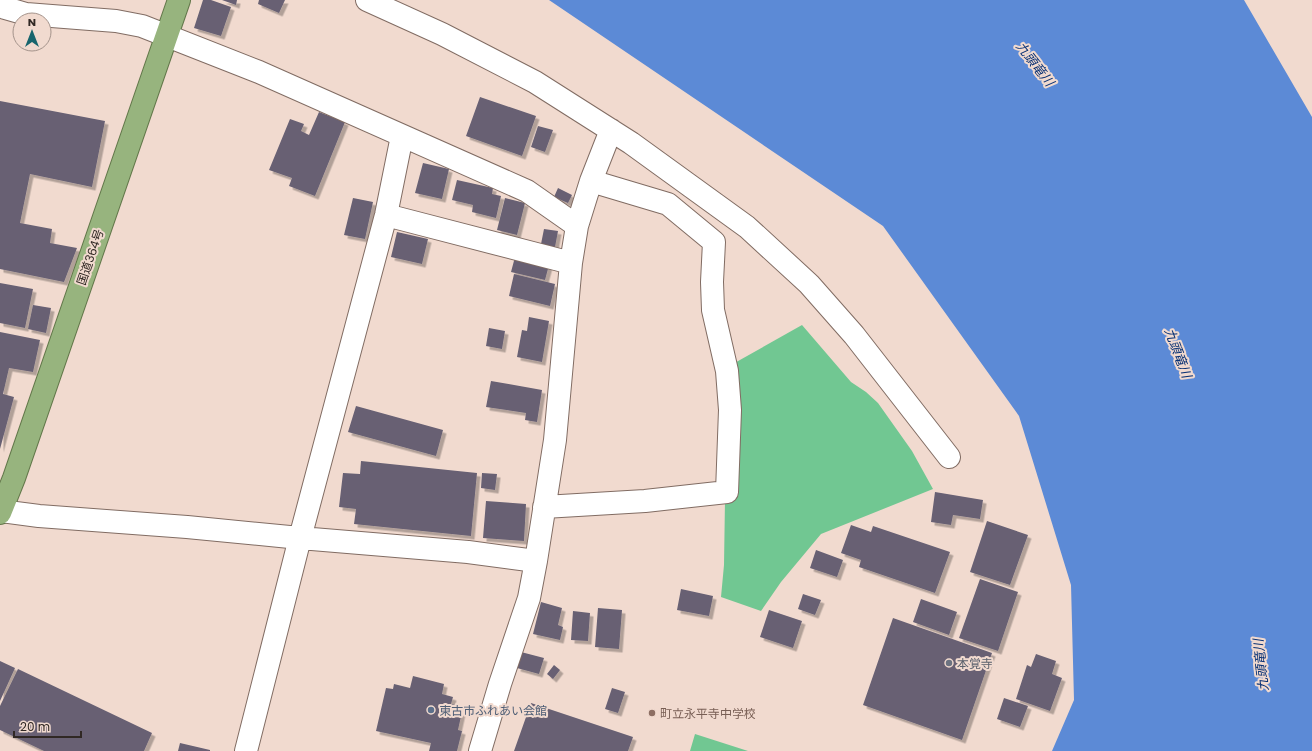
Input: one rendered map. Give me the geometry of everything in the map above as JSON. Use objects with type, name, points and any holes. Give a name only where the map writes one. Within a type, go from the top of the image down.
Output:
[{"type":"highway","name":"国道364号","points":[[0,512],[14,478],[179,0]]},
{"type":"street","points":[[367,0],[442,34],[535,82],[631,142],[746,227],[809,284],[854,335],[949,457]]},
{"type":"street","points":[[4,8],[26,14],[116,21],[142,26],[259,72],[527,191],[576,226]]},
{"type":"street","points":[[480,751],[528,598],[536,561],[555,440],[570,263],[576,226],[591,181],[611,130]]},
{"type":"street","points":[[246,751],[300,538],[386,215],[402,136]]},
{"type":"street","points":[[544,506],[646,501],[727,492],[730,410],[727,370],[713,310],[712,282],[714,242],[668,204],[591,181]]},
{"type":"street","points":[[386,215],[570,263]]},
{"type":"street","points":[[0,512],[468,552],[536,561]]},
{"type":"green space","points":[[802,325],[851,382],[866,392],[878,403],[912,451],[933,489],[821,534],[781,582],[761,611],[721,597],[724,565],[725,500],[731,365]]},
{"type":"green space","points":[[695,734],[748,751],[690,751]]},
{"type":"water","name":"九頭竜川","points":[[549,0],[1244,0],[1312,117],[1312,751],[1052,751],[1074,700],[1071,585],[1019,416],[883,226]]},
{"type":"building","points":[[203,0],[211,0],[231,7],[221,36],[194,28]]},
{"type":"building","points":[[222,0],[237,0],[236,5]]},
{"type":"building","points":[[259,0],[285,0],[279,13],[258,4]]},
{"type":"building","points":[[480,97],[536,116],[522,156],[466,136]]},
{"type":"building","points":[[0,101],[105,121],[92,187],[30,174],[20,223],[52,229],[50,243],[77,248],[64,282],[0,269]]},
{"type":"building","points":[[319,112],[345,122],[315,196],[289,186],[292,178],[269,170],[290,119],[304,124],[301,131],[309,135]]},
{"type":"building","points":[[538,126],[553,130],[545,152],[531,147]]},
{"type":"building","points":[[423,163],[449,169],[442,199],[415,193]]},
{"type":"building","points":[[457,180],[493,188],[492,194],[501,196],[496,218],[472,212],[473,205],[452,200]]},
{"type":"building","points":[[558,188],[572,195],[568,203],[554,197]]},
{"type":"building","points":[[353,198],[373,202],[365,239],[344,235]]},
{"type":"building","points":[[505,198],[525,203],[517,235],[497,230]]},
{"type":"building","points":[[544,229],[558,231],[555,247],[541,244]]},
{"type":"building","points":[[397,232],[428,239],[422,264],[391,257]]},
{"type":"building","points":[[515,257],[549,265],[545,280],[511,272]]},
{"type":"building","points":[[514,274],[555,284],[550,306],[509,296]]},
{"type":"building","points":[[0,283],[33,289],[25,328],[0,323]]},
{"type":"building","points":[[33,305],[51,308],[46,333],[28,329]]},
{"type":"building","points":[[529,317],[549,321],[542,362],[517,357],[522,330],[527,331]]},
{"type":"building","points":[[489,328],[505,331],[502,349],[486,346]]},
{"type":"building","points":[[0,332],[40,340],[33,372],[9,368],[3,394],[14,397],[0,449]]},
{"type":"building","points":[[491,381],[542,390],[537,422],[525,420],[526,413],[486,407]]},
{"type":"building","points":[[356,406],[443,430],[436,456],[348,432]]},
{"type":"building","points":[[361,461],[477,473],[471,536],[354,524],[356,509],[339,507],[343,473],[360,474]]},
{"type":"building","points":[[482,473],[497,474],[495,490],[481,488]]},
{"type":"building","points":[[935,492],[983,500],[980,519],[953,515],[951,525],[931,522]]},
{"type":"building","points":[[486,501],[526,504],[524,541],[483,538]]},
{"type":"building","points":[[987,521],[1028,535],[1010,585],[970,572]]},
{"type":"building","points":[[851,525],[871,532],[873,526],[950,552],[935,593],[859,567],[861,560],[841,553]]},
{"type":"building","points":[[816,550],[843,560],[837,577],[810,568]]},
{"type":"building","points":[[980,579],[1018,592],[998,651],[959,638]]},
{"type":"building","points":[[681,589],[713,596],[709,616],[677,610]]},
{"type":"building","points":[[803,594],[821,600],[815,615],[798,609]]},
{"type":"building","points":[[921,599],[957,612],[949,635],[913,622]]},
{"type":"building","points":[[541,602],[562,608],[558,625],[563,627],[560,640],[533,634]]},
{"type":"building","points":[[598,608],[622,610],[619,649],[595,647]]},
{"type":"building","points":[[769,610],[802,621],[793,648],[760,637]]},
{"type":"building","points":[[573,611],[590,613],[588,641],[571,640]]},
{"type":"building","points":[[893,618],[992,653],[962,740],[863,705]]},
{"type":"building","points":[[521,652],[544,658],[539,674],[517,668]]},
{"type":"building","points":[[1036,654],[1056,661],[1052,674],[1062,678],[1050,711],[1016,699],[1027,665],[1031,667]]},
{"type":"building","points":[[0,661],[15,668],[0,701]]},
{"type":"building","points":[[554,665],[560,670],[553,679],[547,674]]},
{"type":"building","points":[[18,669],[152,733],[144,751],[44,751],[0,730],[0,706]]},
{"type":"building","points":[[413,676],[444,684],[442,694],[453,697],[451,704],[463,707],[458,730],[462,731],[457,751],[429,751],[431,743],[376,731],[386,688],[393,689],[394,684],[410,688]]},
{"type":"building","points":[[612,688],[625,692],[618,713],[605,709]]},
{"type":"building","points":[[1004,698],[1028,706],[1020,727],[997,719]]},
{"type":"building","points":[[531,703],[633,737],[628,751],[514,751]]},
{"type":"building","points":[[180,743],[210,750],[210,751],[178,751]]},
{"type":"place","name":"本覚寺","points":[[949,663]]},
{"type":"place","name":"東古市ふれあい会館","points":[[431,710]]},
{"type":"place","name":"町立永平寺中学校","points":[[652,713]]}]
